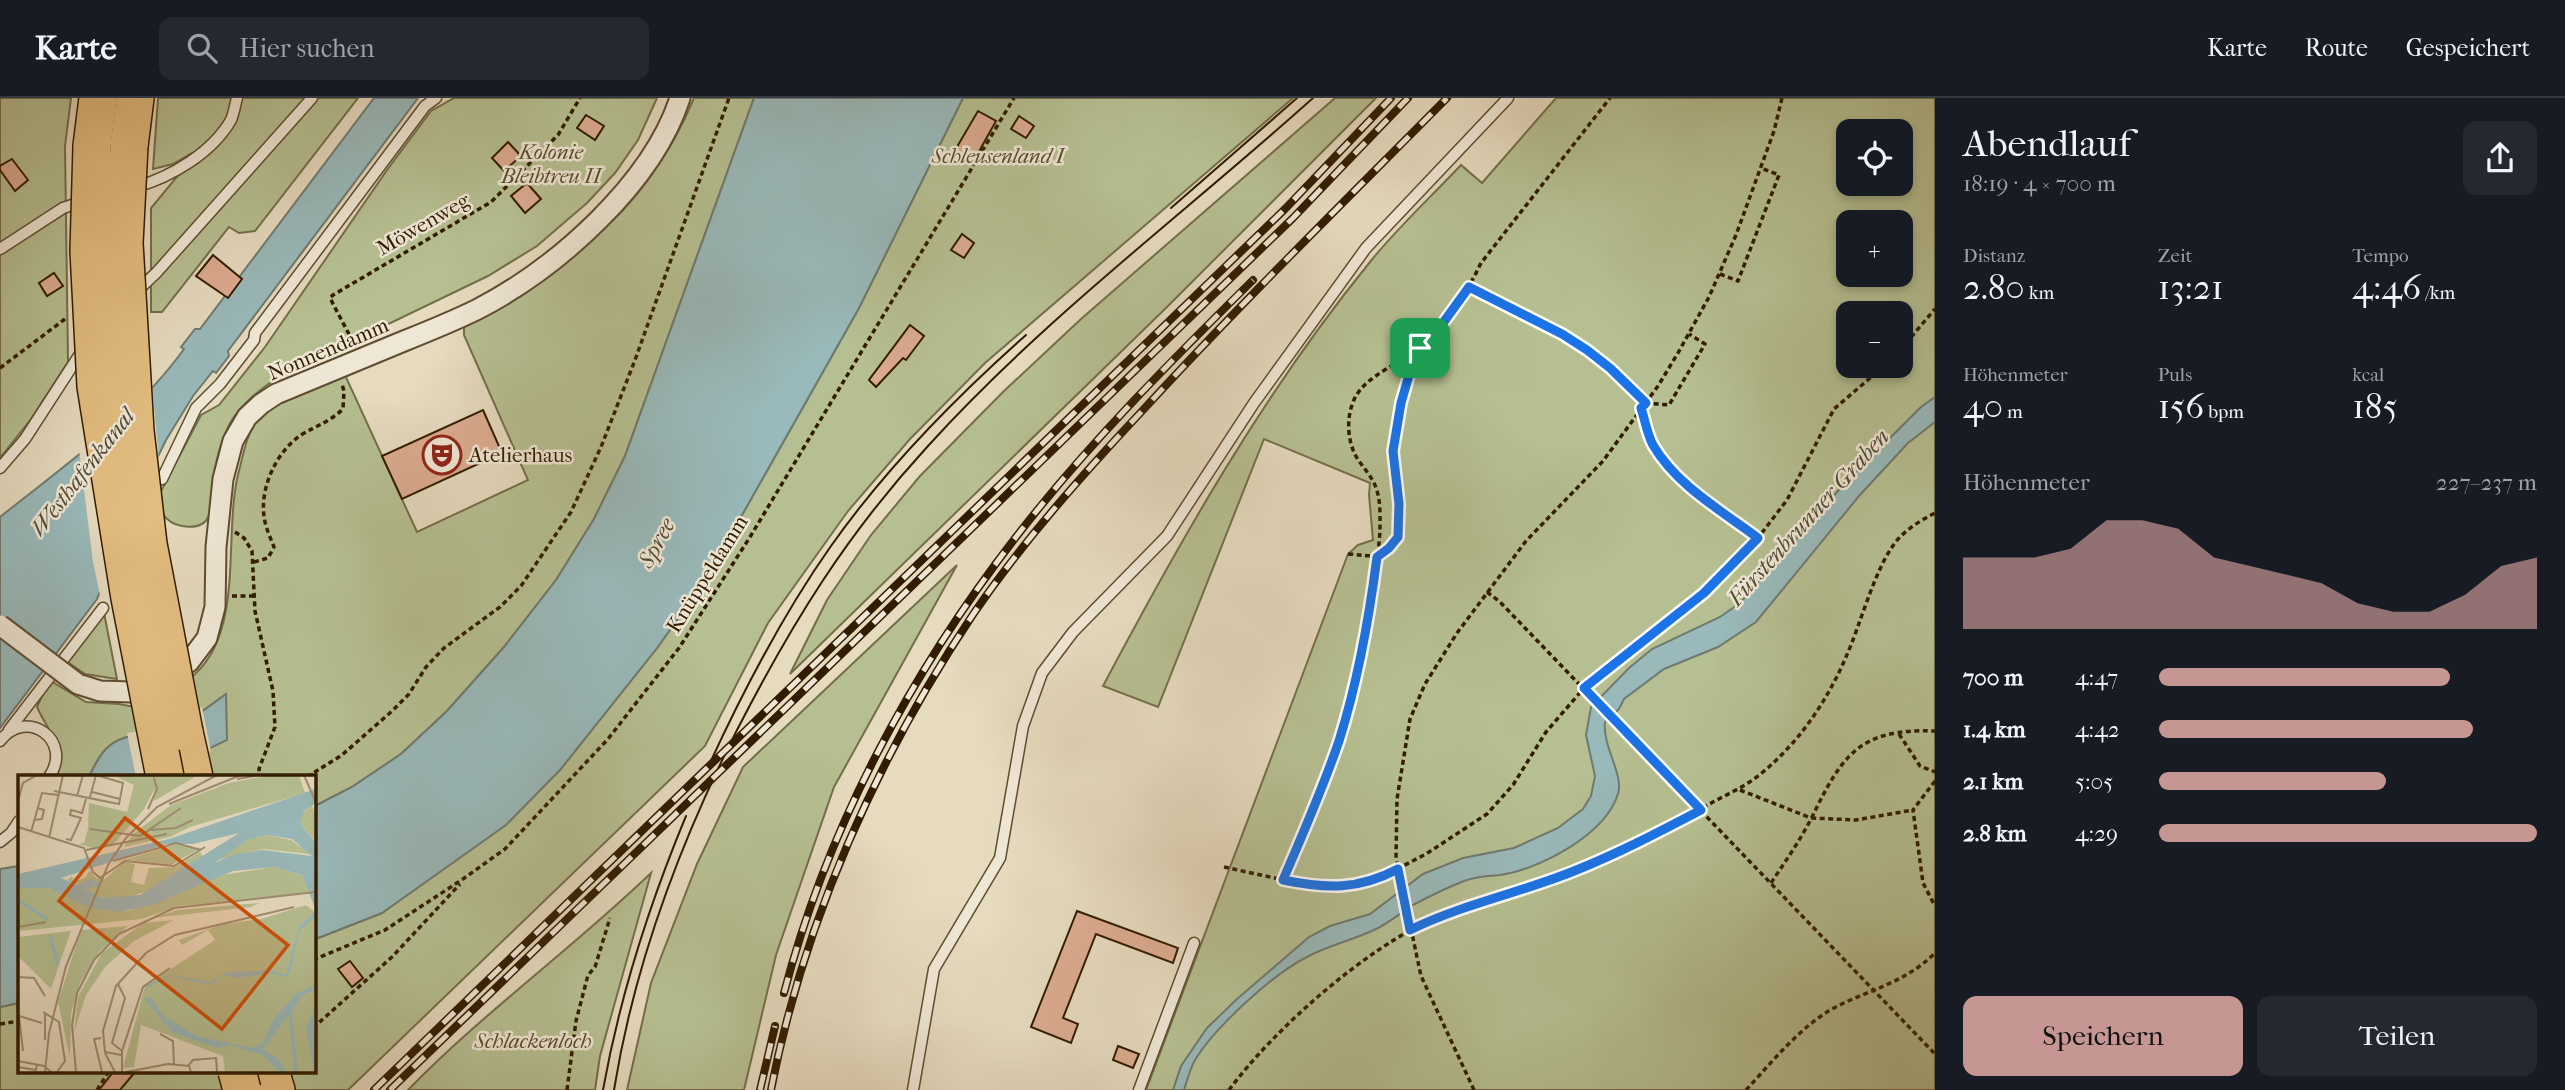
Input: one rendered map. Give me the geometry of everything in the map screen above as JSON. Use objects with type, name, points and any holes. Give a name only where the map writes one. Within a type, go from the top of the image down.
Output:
[{"type":"highway","points":[[98,98],[92,146],[89,251],[96,386],[131,598],[165,775]]},
{"type":"highway","points":[[135,98],[129,146],[124,243],[135,431],[148,544],[194,775]]},
{"type":"highway","points":[[236,1072],[242,1090]]},
{"type":"highway","points":[[270,1072],[276,1090]]},
{"type":"street","name":"Nonnendamm","points":[[0,625],[78,684],[100,691],[131,692],[166,681],[189,662],[207,638],[215,607],[223,479],[233,441],[254,410],[269,398],[476,310],[543,266],[609,209],[642,172],[673,121],[680,98]]},
{"type":"lane","points":[[118,192],[157,181],[188,163],[214,141],[231,119],[237,98]]},
{"type":"lane","points":[[114,314],[157,272],[312,98]]},
{"type":"lane","points":[[162,479],[196,408],[220,384],[425,106],[436,98]]},
{"type":"lane","points":[[913,1090],[934,968],[1000,858],[1023,726],[1042,673],[1073,632],[1167,536],[1254,403],[1366,248],[1508,98]]},
{"type":"lane","points":[[0,249],[64,208],[104,195]]},
{"type":"lane","points":[[81,308],[92,199]]},
{"type":"lane","points":[[0,468],[25,439],[77,359],[104,324]]},
{"type":"lane","points":[[77,359],[78,346]]},
{"type":"lane","points":[[0,741],[103,608]]},
{"type":"lane","points":[[9,730],[28,726],[50,738],[56,758],[50,775]]},
{"type":"lane","points":[[0,842],[18,822]]},
{"type":"lane","points":[[1139,1090],[1194,943]]},
{"type":"path","name":"Möwenweg","points":[[337,369],[333,354],[354,345],[330,298],[491,202],[558,135],[580,98]]},
{"type":"path","points":[[310,775],[342,755],[391,712],[409,694],[426,667],[444,648],[500,607],[521,586],[571,512],[601,447],[635,360],[729,98]]},
{"type":"path","name":"Knüppeldamm","points":[[315,959],[385,930],[505,849],[608,739],[679,648],[750,537],[1014,98]]},
{"type":"path","points":[[1348,554],[1377,557],[1398,537],[1399,504],[1393,451],[1401,403],[1414,358],[1469,287],[1481,263],[1609,98]]},
{"type":"path","points":[[1474,1090],[1421,976],[1396,858],[1397,799],[1410,719],[1425,684],[1457,633],[1526,541],[1603,460],[1646,403],[1689,334],[1720,273],[1761,168],[1782,98]]},
{"type":"path","points":[[1720,273],[1738,281],[1779,175],[1761,168]]},
{"type":"path","points":[[1469,287],[1579,344],[1610,368],[1646,403],[1669,405],[1705,344],[1689,334]]},
{"type":"path","points":[[1913,335],[1935,309]]},
{"type":"path","points":[[1283,880],[1340,738],[1361,656],[1377,557],[1379,501],[1375,485],[1354,453],[1348,423],[1350,413],[1356,395],[1363,387],[1391,365],[1420,348]]},
{"type":"path","points":[[254,562],[268,558],[274,547],[264,518],[263,502],[274,467],[284,450],[301,435],[329,422],[343,409],[344,391],[337,369]]},
{"type":"path","points":[[1224,867],[1316,887],[1357,885],[1398,869],[1473,825],[1500,801],[1513,785],[1546,732],[1584,688],[1704,593],[1758,538],[1787,500],[1834,409],[1870,378]]},
{"type":"path","points":[[1641,408],[1652,443],[1670,467],[1693,489],[1758,538]]},
{"type":"path","points":[[1229,1090],[1280,1032],[1363,962],[1410,930],[1463,908],[1573,872],[1622,850],[1738,790],[1781,757],[1812,719],[1831,689],[1888,555],[1900,537],[1935,513]]},
{"type":"path","points":[[218,527],[232,530],[244,538],[252,551],[254,562],[254,611],[273,691],[275,727],[259,769],[260,775]]},
{"type":"path","points":[[1488,592],[1597,701],[1935,1054]]},
{"type":"path","points":[[1771,883],[1811,818],[1831,778],[1849,754],[1864,743],[1899,734],[1935,731]]},
{"type":"path","points":[[1899,734],[1920,766],[1935,772]]},
{"type":"path","points":[[1738,790],[1811,818],[1856,820],[1913,810],[1935,781]]},
{"type":"path","points":[[1913,810],[1923,883],[1935,906]]},
{"type":"path","points":[[315,1026],[393,957],[464,879]]},
{"type":"path","points":[[567,1090],[576,1021],[610,918]]},
{"type":"path","points":[[1746,1090],[1797,1035],[1812,1023],[1831,1010],[1911,974],[1935,953]]},
{"type":"path","points":[[0,1024],[18,1021]]},
{"type":"path","points":[[97,1090],[108,1072]]},
{"type":"green space","points":[[0,98],[71,98],[65,146],[68,362],[31,419],[0,458]]},
{"type":"green space","points":[[158,98],[358,98],[255,231],[239,233],[229,227],[162,312],[151,312],[151,208],[180,173],[198,160],[192,153],[173,164],[153,169]]},
{"type":"green space","name":"Kolonie Bleibtreu II","points":[[454,98],[657,98],[638,140],[615,173],[587,203],[537,246],[488,276],[278,377],[251,398],[226,430],[217,459],[211,507],[206,521],[189,527],[170,521],[158,504],[160,493],[201,415],[219,405],[265,347],[431,111]]},
{"type":"green space","points":[[694,98],[754,98],[625,456],[594,519],[556,580],[504,647],[447,711],[401,754],[352,787],[315,806],[315,775],[152,775],[225,695],[204,710],[118,740],[101,755],[90,775],[56,775],[60,759],[58,750],[37,707],[49,680],[86,702],[139,708],[189,679],[207,660],[219,636],[226,609],[235,493],[245,447],[259,417],[277,402],[345,375],[417,532],[528,480],[464,335],[464,325],[544,273],[607,226],[651,176]]},
{"type":"green space","name":"Schleusenland I","points":[[963,98],[1293,98],[985,363],[910,439],[848,511],[768,623],[705,746],[348,1090],[0,1090],[0,1007],[18,1003],[18,1072],[315,1072],[315,939],[382,913],[560,770],[657,648],[703,584],[859,308]]},
{"type":"green space","points":[[1335,98],[1376,98],[1167,307],[790,674],[827,600],[871,535],[920,476],[1004,391],[1081,319]]},
{"type":"green space","points":[[1556,98],[1935,98],[1935,1090],[1146,1090],[1348,554],[1358,545],[1373,540],[1370,483],[1264,439],[1158,707],[1103,686],[1226,468],[1295,362],[1391,237],[1461,165],[1482,183]]},
{"type":"green space","points":[[957,565],[834,787],[776,955],[744,1090],[627,1090],[651,983],[697,864],[743,767]]},
{"type":"green space","points":[[104,613],[117,679],[85,674],[66,661]]},
{"type":"green space","name":"Schlackenloch","points":[[651,873],[600,1056],[595,1090],[408,1090],[467,1034]]},
{"type":"water","name":"Westhafenkanal","points":[[374,98],[418,98],[228,351],[229,356],[193,396],[166,440],[137,500],[97,599],[0,728],[0,517],[98,439],[165,374],[184,349],[181,347],[195,329],[200,329]]},
{"type":"water","name":"Spree","points":[[754,98],[963,98],[859,308],[703,584],[657,648],[560,770],[506,825],[382,913],[315,939],[315,806],[352,787],[401,754],[447,711],[504,647],[556,580],[594,519],[625,456]]},
{"type":"water","points":[[1935,397],[1935,422],[1908,443],[1859,496],[1756,622],[1718,647],[1664,669],[1624,699],[1619,709],[1605,722],[1607,741],[1619,786],[1611,809],[1600,823],[1569,848],[1551,858],[1516,871],[1473,878],[1451,887],[1411,906],[1376,929],[1315,953],[1293,965],[1230,1017],[1195,1060],[1184,1090],[1173,1090],[1181,1066],[1207,1028],[1309,937],[1330,926],[1370,914],[1423,874],[1463,858],[1514,848],[1558,828],[1583,809],[1591,796],[1595,776],[1586,735],[1591,707],[1652,649],[1720,617],[1740,603],[1844,484],[1921,407]]},
{"type":"water","points":[[226,694],[227,740],[154,775],[90,775],[101,755],[118,740],[204,710]]},
{"type":"water","points":[[18,866],[18,1003],[0,1007],[0,869]]},
{"type":"pier","points":[[152,383],[159,462],[101,600],[93,562],[79,449],[115,420]]},
{"type":"pier","points":[[202,707],[211,751],[162,775],[136,775],[127,733]]},
{"type":"building","points":[[978,111],[996,121],[972,164],[954,152]]},
{"type":"building","points":[[586,115],[604,126],[595,140],[577,128]]},
{"type":"building","points":[[1019,116],[1034,126],[1026,138],[1011,129]]},
{"type":"building","points":[[508,142],[521,156],[504,171],[492,158]]},
{"type":"building","points":[[12,159],[28,180],[15,191],[0,170],[0,166]]},
{"type":"building","points":[[527,183],[541,199],[525,213],[511,196]]},
{"type":"building","points":[[962,234],[974,243],[964,258],[951,250]]},
{"type":"building","points":[[213,255],[242,279],[228,298],[196,276]]},
{"type":"building","points":[[54,273],[63,286],[47,296],[39,283]]},
{"type":"building","points":[[910,325],[924,336],[906,360],[903,358],[876,387],[869,380]]},
{"type":"building","name":"Atelierhaus","points":[[483,410],[502,453],[402,499],[382,456]]},
{"type":"building","points":[[1077,911],[1178,948],[1173,963],[1096,934],[1063,1018],[1078,1024],[1071,1043],[1031,1027]]},
{"type":"building","points":[[350,961],[363,978],[352,987],[338,969]]},
{"type":"building","points":[[1118,1046],[1139,1054],[1133,1068],[1113,1060]]},
{"type":"building","points":[[113,1072],[135,1072],[120,1090],[99,1090]]},
{"type":"tram line","points":[[1171,208],[1297,98]]},
{"type":"tram line","points":[[614,1090],[634,997],[678,861],[737,730],[822,581],[899,479],[973,399],[1067,310],[1313,98]]},
{"type":"tram line","points":[[709,765],[750,680],[781,625],[813,572],[852,517],[922,435],[1026,335]]},
{"type":"tram line","points":[[603,1090],[637,951],[686,816]]},
{"type":"railway","points":[[374,1090],[1285,209],[1391,98]]},
{"type":"railway","points":[[390,1090],[1293,218],[1408,98]]},
{"type":"railway","points":[[771,1090],[803,964],[849,841],[906,724],[974,613],[1034,534],[1121,434],[1255,291],[1447,98]]},
{"type":"railway","points":[[784,993],[802,932],[849,812],[877,753],[942,642],[1016,537],[1071,470],[1160,373],[1253,280]]},
{"type":"railway","points":[[760,1090],[775,1026]]},
{"type":"place","name":"Atelierhaus","points":[[442,455]]},
{"type":"route","points":[[1469,287],[1562,334],[1610,368],[1646,403],[1641,408],[1652,443],[1670,467],[1693,489],[1758,538],[1704,593],[1584,688],[1701,810],[1573,872],[1463,908],[1410,930],[1398,869],[1357,885],[1316,887],[1283,880],[1340,738],[1361,656],[1377,557],[1398,537],[1399,504],[1393,451],[1401,403],[1412,373],[1414,358],[1420,348],[1457,306],[1469,287]]},
{"type":"water label","name":"Fürstenbrunner Graben","points":[[1808,517]]}]
